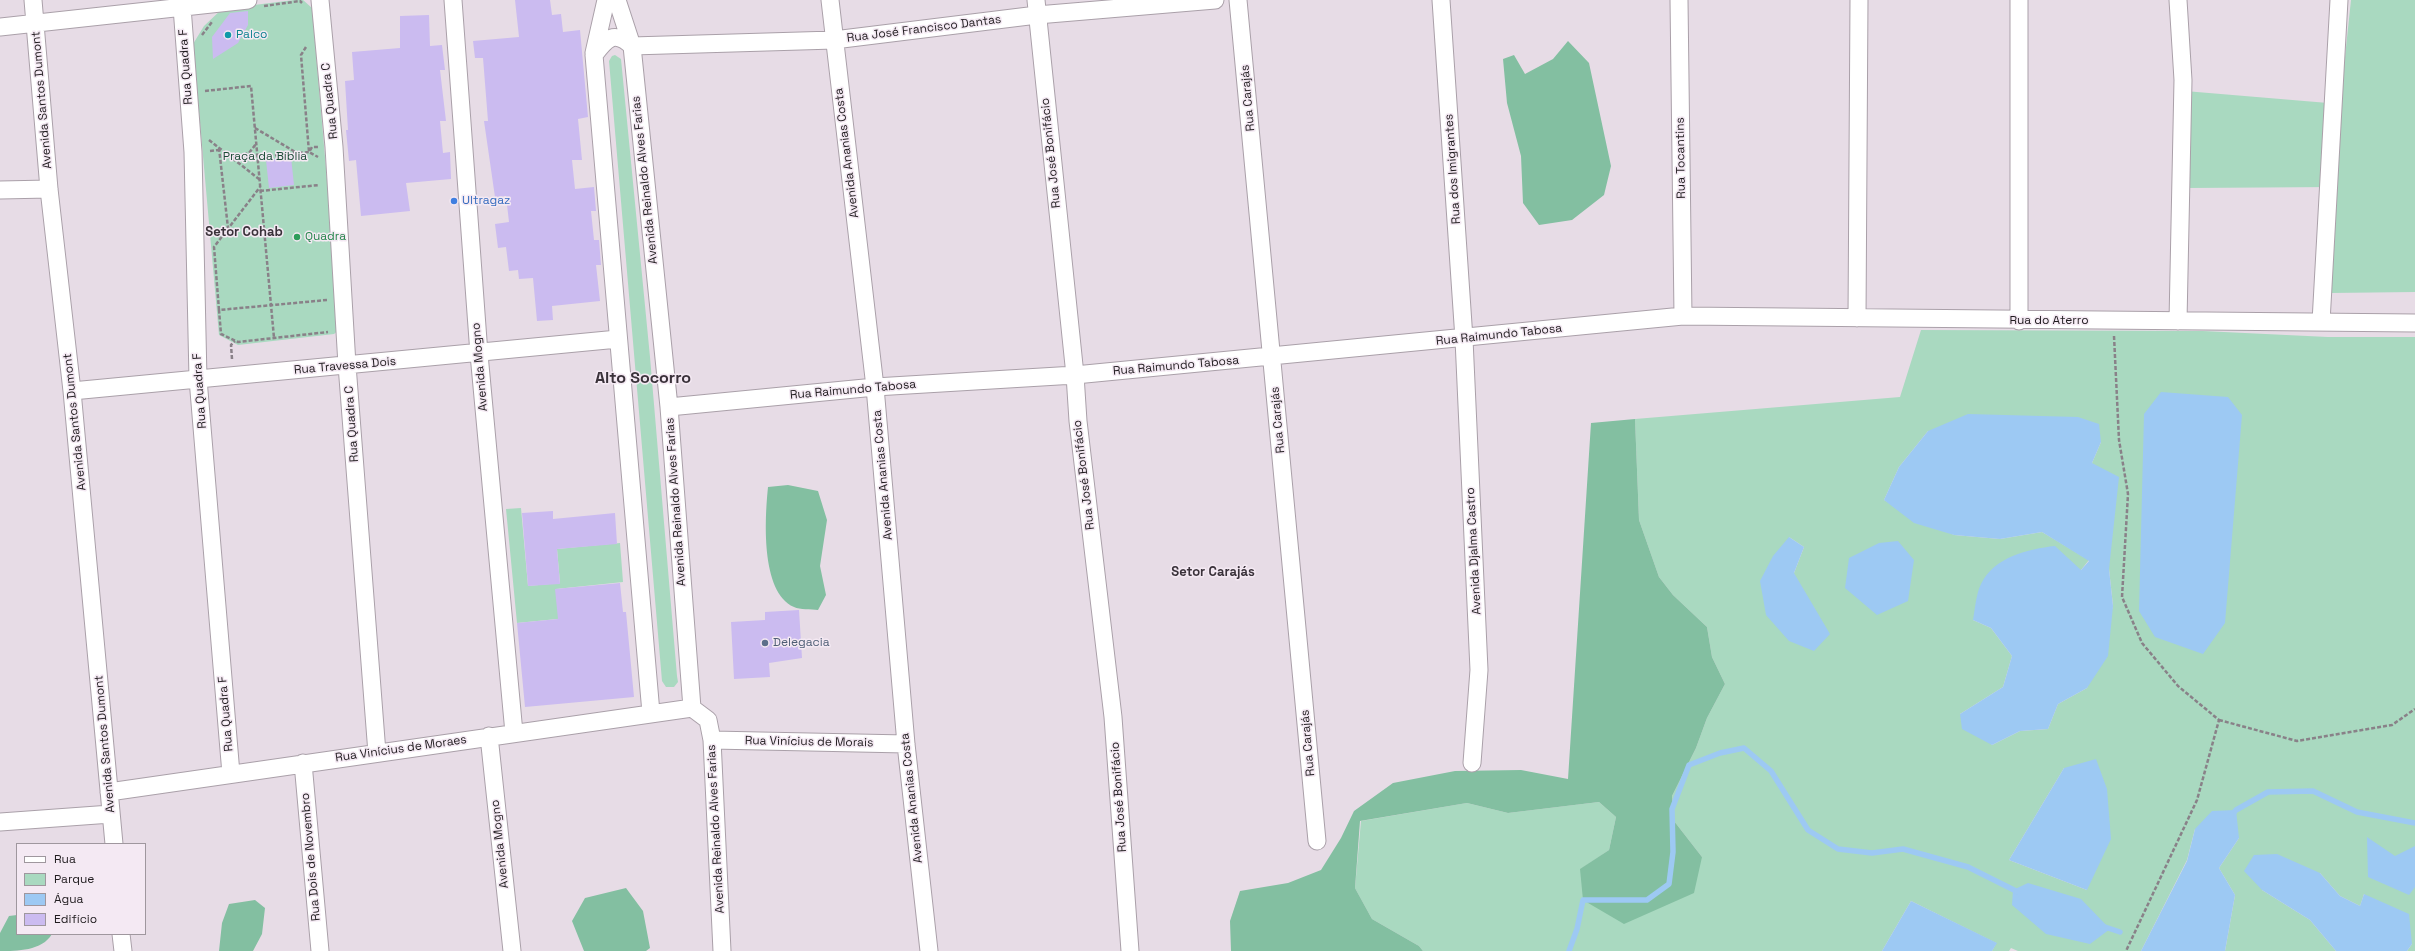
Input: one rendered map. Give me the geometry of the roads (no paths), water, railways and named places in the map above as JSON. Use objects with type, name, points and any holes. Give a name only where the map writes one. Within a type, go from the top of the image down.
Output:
[{"type":"street","name":"Avenida Santos Dumont","points":[[33,0],[49,189],[72,391],[114,843]]},
{"type":"street","name":"Rua Quadra C","points":[[320,0],[334,147],[347,365],[377,753]]},
{"type":"street","name":"Avenida Mogno","points":[[453,0],[479,354],[514,733]]},
{"type":"street","points":[[606,0],[594,55],[651,713]]},
{"type":"street","name":"Avenida Reinaldo Alves Farias","points":[[617,0],[632,46],[669,407],[692,708],[708,720],[712,740],[722,951]]},
{"type":"street","name":"Avenida Ananias Costa","points":[[830,0],[875,387],[906,744],[929,951]]},
{"type":"street","name":"Rua José Francisco Dantas","points":[[632,46],[834,40],[1036,8],[1215,0]]},
{"type":"street","name":"Rua Carajás","points":[[1238,0],[1317,841]]},
{"type":"street","name":"Rua dos Imigrantes","points":[[1441,0],[1464,339]]},
{"type":"street","name":"Rua Tocantins","points":[[1679,0],[1683,316]]},
{"type":"street","points":[[1857,318],[1859,0]]},
{"type":"street","points":[[2019,0],[2020,320]]},
{"type":"street","points":[[2178,0],[2182,80],[2178,322]]},
{"type":"street","points":[[2321,322],[2339,0]]},
{"type":"street","points":[[0,26],[182,7],[255,3]]},
{"type":"street","name":"Rua Quadra F","points":[[182,7],[193,152],[198,380],[231,774]]},
{"type":"street","name":"Rua José Bonifácio","points":[[1036,8],[1075,375],[1078,421],[1113,717],[1130,951]]},
{"type":"street","points":[[594,55],[604,42],[613,37],[623,38],[632,46]]},
{"type":"street","points":[[0,190],[49,189]]},
{"type":"street","name":"Rua Raimundo Tabosa","points":[[669,407],[875,387],[1075,375],[1464,339],[1683,316]]},
{"type":"street","name":"Rua do Aterro","points":[[1683,316],[2178,322],[2415,322]]},
{"type":"street","name":"Rua Travessa Dois","points":[[72,391],[479,354],[618,339]]},
{"type":"street","name":"Avenida Djalma Castro","points":[[1464,339],[1479,670],[1472,763]]},
{"type":"street","name":"Rua Vinícius de Moraes","points":[[109,792],[489,736],[692,708]]},
{"type":"street","name":"Avenida Mogno","points":[[489,736],[512,951]]},
{"type":"street","name":"Rua Vinícius de Morais","points":[[712,740],[906,744]]},
{"type":"street","name":"Rua Dois de Novembro","points":[[303,764],[320,951]]},
{"type":"street","points":[[0,822],[111,814]]},
{"type":"street","points":[[121,935],[123,951]]},
{"type":"water","points":[[2161,392],[2228,397],[2242,415],[2225,623],[2203,654],[2155,637],[2139,611],[2144,414]]},
{"type":"water","points":[[1968,414],[2078,417],[2099,424],[2101,442],[2092,463],[2119,477],[2109,569],[2113,606],[2108,656],[2087,688],[2058,704],[2048,729],[2020,731],[1992,745],[1962,729],[1960,714],[2003,687],[2012,656],[1991,628],[1973,620],[1981,584],[1994,567],[2003,561],[2034,549],[2055,546],[2081,570],[2089,561],[2042,532],[2000,539],[1954,535],[1914,523],[1884,500],[1899,467],[1928,431]]},
{"type":"water","points":[[1789,537],[1804,547],[1794,573],[1830,634],[1814,651],[1789,641],[1766,615],[1760,581],[1773,556]]},
{"type":"water","points":[[1898,541],[1914,560],[1908,601],[1877,615],[1845,588],[1849,558],[1879,543]]},
{"type":"water","points":[[2096,759],[2107,789],[2111,839],[2087,890],[2009,860],[2064,768]]},
{"type":"water","points":[[2236,810],[2239,838],[2219,868],[2235,895],[2225,951],[2141,951],[2187,861],[2195,829],[2212,811]]},
{"type":"water","points":[[2367,837],[2395,856],[2415,846],[2415,887],[2409,895],[2368,877]]},
{"type":"water","points":[[2277,854],[2320,873],[2340,896],[2360,906],[2364,894],[2409,914],[2412,944],[2407,951],[2336,951],[2310,920],[2262,890],[2244,871],[2254,855]]},
{"type":"water","points":[[2028,883],[2081,899],[2110,929],[2090,944],[2046,934],[2012,905],[2013,890]]},
{"type":"water","points":[[1911,901],[1997,943],[1992,951],[1882,951]]},
{"type":"waterway","points":[[1569,951],[1577,929],[1583,900],[1647,900],[1669,884],[1673,852],[1672,809],[1689,765],[1720,753],[1744,748],[1771,771],[1808,830],[1838,849],[1872,853],[1903,849],[1968,867],[2018,892]]},
{"type":"waterway","points":[[2231,816],[2236,810],[2268,792],[2313,791],[2357,812],[2415,823]]},
{"type":"waterway","points":[[2102,926],[2120,932]]},
{"type":"place","name":"Palco","points":[[228,35]]},
{"type":"place","name":"Ultragaz","points":[[454,201]]},
{"type":"place","name":"Quadra","points":[[297,237]]},
{"type":"place","name":"Delegacia","points":[[765,643]]},
{"type":"district","name":"Setor Cohab","points":[[244,232]]},
{"type":"district","name":"Alto Socorro","points":[[643,379]]},
{"type":"district","name":"Setor Carajás","points":[[1213,572]]},
{"type":"park label","name":"Praça da Bíblia","points":[[265,157]]}]
